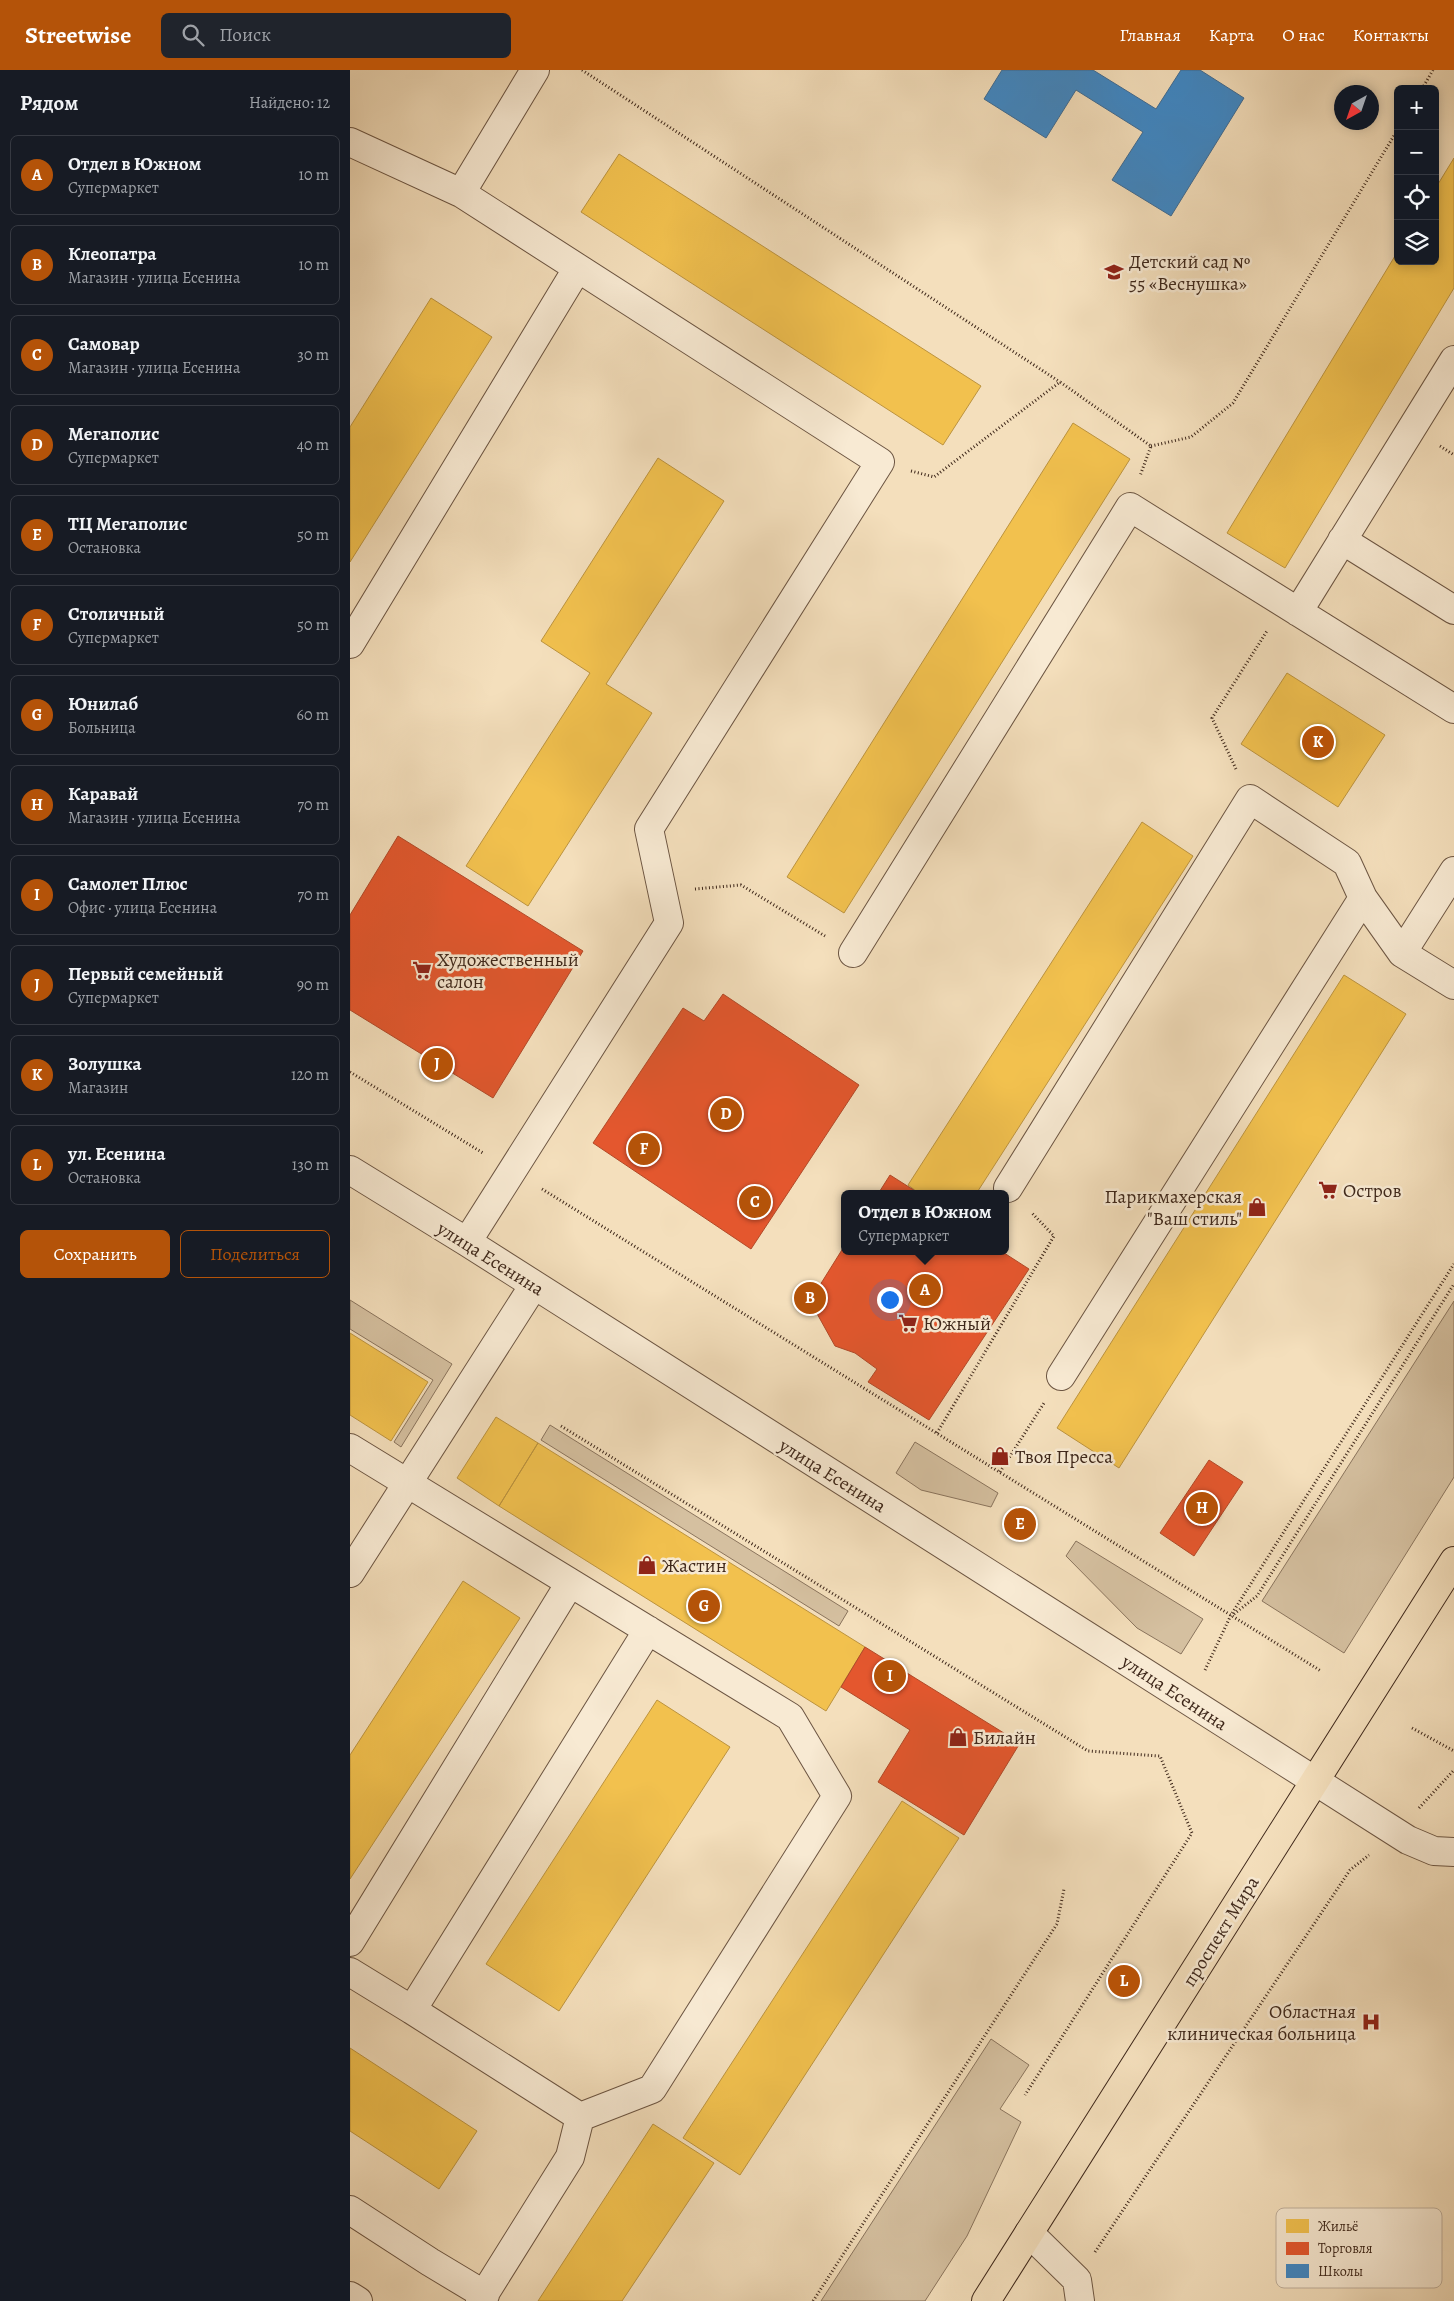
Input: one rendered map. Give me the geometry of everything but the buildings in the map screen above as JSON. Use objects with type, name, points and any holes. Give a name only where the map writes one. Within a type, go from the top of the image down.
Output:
[{"type":"main road","name":"проспект Мира","points":[[986,2301],[1454,1561]]},
{"type":"street","points":[[461,193],[535,70]]},
{"type":"street","points":[[350,142],[461,193],[576,269],[880,462],[649,829],[669,923],[467,1242]]},
{"type":"street","points":[[350,644],[576,269]]},
{"type":"street","points":[[1291,607],[1342,540],[1454,360]]},
{"type":"street","points":[[853,953],[1130,507],[1454,709]]},
{"type":"street","points":[[1342,540],[1454,610]]},
{"type":"street","points":[[1008,1188],[1250,799],[1347,863],[1362,898],[1402,954],[1454,985]]},
{"type":"street","points":[[1402,954],[1454,871]]},
{"type":"street","points":[[1061,1376],[1362,898]]},
{"type":"street","name":"улица Есенина","points":[[350,1170],[467,1242],[1408,1840],[1434,1851],[1454,1852]]},
{"type":"street","points":[[350,1573],[534,1285]]},
{"type":"street","points":[[350,1448],[790,1717],[836,1796],[652,2089],[580,2117]]},
{"type":"street","points":[[350,1942],[570,1583]]},
{"type":"street","points":[[412,2010],[648,1630]]},
{"type":"street","points":[[350,1972],[580,2117]]},
{"type":"street","points":[[350,2210],[482,2298],[570,2157],[580,2117]]},
{"type":"street","points":[[1029,2233],[1078,2291]]},
{"type":"street","points":[[350,2296],[358,2301]]},
{"type":"path","points":[[582,70],[1060,382],[1150,446],[1190,437],[1233,403],[1397,130]]},
{"type":"path","points":[[1424,85],[1433,70]]},
{"type":"path","points":[[880,462],[934,477],[1060,382]]},
{"type":"path","points":[[1130,507],[1150,446]]},
{"type":"path","points":[[1250,799],[1212,718],[1291,607]]},
{"type":"path","points":[[662,892],[741,885],[853,953]]},
{"type":"path","points":[[350,1072],[512,1170],[1321,1671]]},
{"type":"path","points":[[937,1433],[1054,1236],[1008,1188]]},
{"type":"path","points":[[1202,1676],[1231,1616],[1454,1264]]},
{"type":"path","points":[[1231,1616],[1257,1596],[1454,1284]]},
{"type":"path","points":[[1000,1472],[1061,1376]]},
{"type":"path","points":[[561,1426],[1088,1751],[1160,1756],[1192,1833],[1025,2095]]},
{"type":"path","points":[[1412,1728],[1454,1751]]},
{"type":"path","points":[[1078,2291],[1350,1870],[1396,1832],[1454,1770]]},
{"type":"path","points":[[813,2301],[1057,1924],[1064,1889]]},
{"type":"shaded area","points":[[350,1300],[452,1364],[401,1447],[394,1442],[433,1380],[350,1329]]},
{"type":"shaded area","points":[[1454,1301],[1454,1477],[1344,1653],[1262,1601]]},
{"type":"shaded area","points":[[550,1425],[848,1611],[839,1626],[541,1440]]},
{"type":"shaded area","points":[[915,1442],[998,1493],[991,1507],[921,1490],[896,1473]]},
{"type":"shaded area","points":[[1076,1541],[1203,1619],[1181,1654],[1137,1628],[1066,1556]]},
{"type":"shaded area","points":[[991,2039],[1029,2065],[1000,2109],[1021,2122],[967,2236],[925,2301],[821,2301]]},
{"type":"place","name":"Детский сад № 55 «Веснушка»","points":[[1114,272]]},
{"type":"place","name":"Золушка","points":[[1318,742]]},
{"type":"place","name":"Художественный салон","points":[[422,970]]},
{"type":"place","name":"Первый семейный","points":[[437,1064]]},
{"type":"place","name":"Мегаполис","points":[[726,1114]]},
{"type":"place","name":"Столичный","points":[[644,1149]]},
{"type":"place","name":"Остров","points":[[1328,1190]]},
{"type":"place","name":"Самовар","points":[[755,1202]]},
{"type":"place","name":"Парикмахерская \"Ваш стиль\"","points":[[1257,1207]]},
{"type":"place","name":"Отдел в Южном","points":[[925,1290]]},
{"type":"place","name":"Клеопатра","points":[[810,1298]]},
{"type":"place","name":"Южный","points":[[908,1323]]},
{"type":"place","name":"Твоя Пресса","points":[[1000,1456]]},
{"type":"place","name":"Каравай","points":[[1202,1508]]},
{"type":"place","name":"ТЦ Мегаполис","points":[[1020,1524]]},
{"type":"place","name":"Жастин","points":[[647,1565]]},
{"type":"place","name":"Юнилаб","points":[[704,1606]]},
{"type":"place","name":"Самолет Плюс","points":[[890,1676]]},
{"type":"place","name":"Билайн","points":[[958,1737]]},
{"type":"place","name":"ул. Есенина","points":[[1124,1981]]},
{"type":"place","name":"Областная клиническая больница","points":[[1371,2022]]}]
